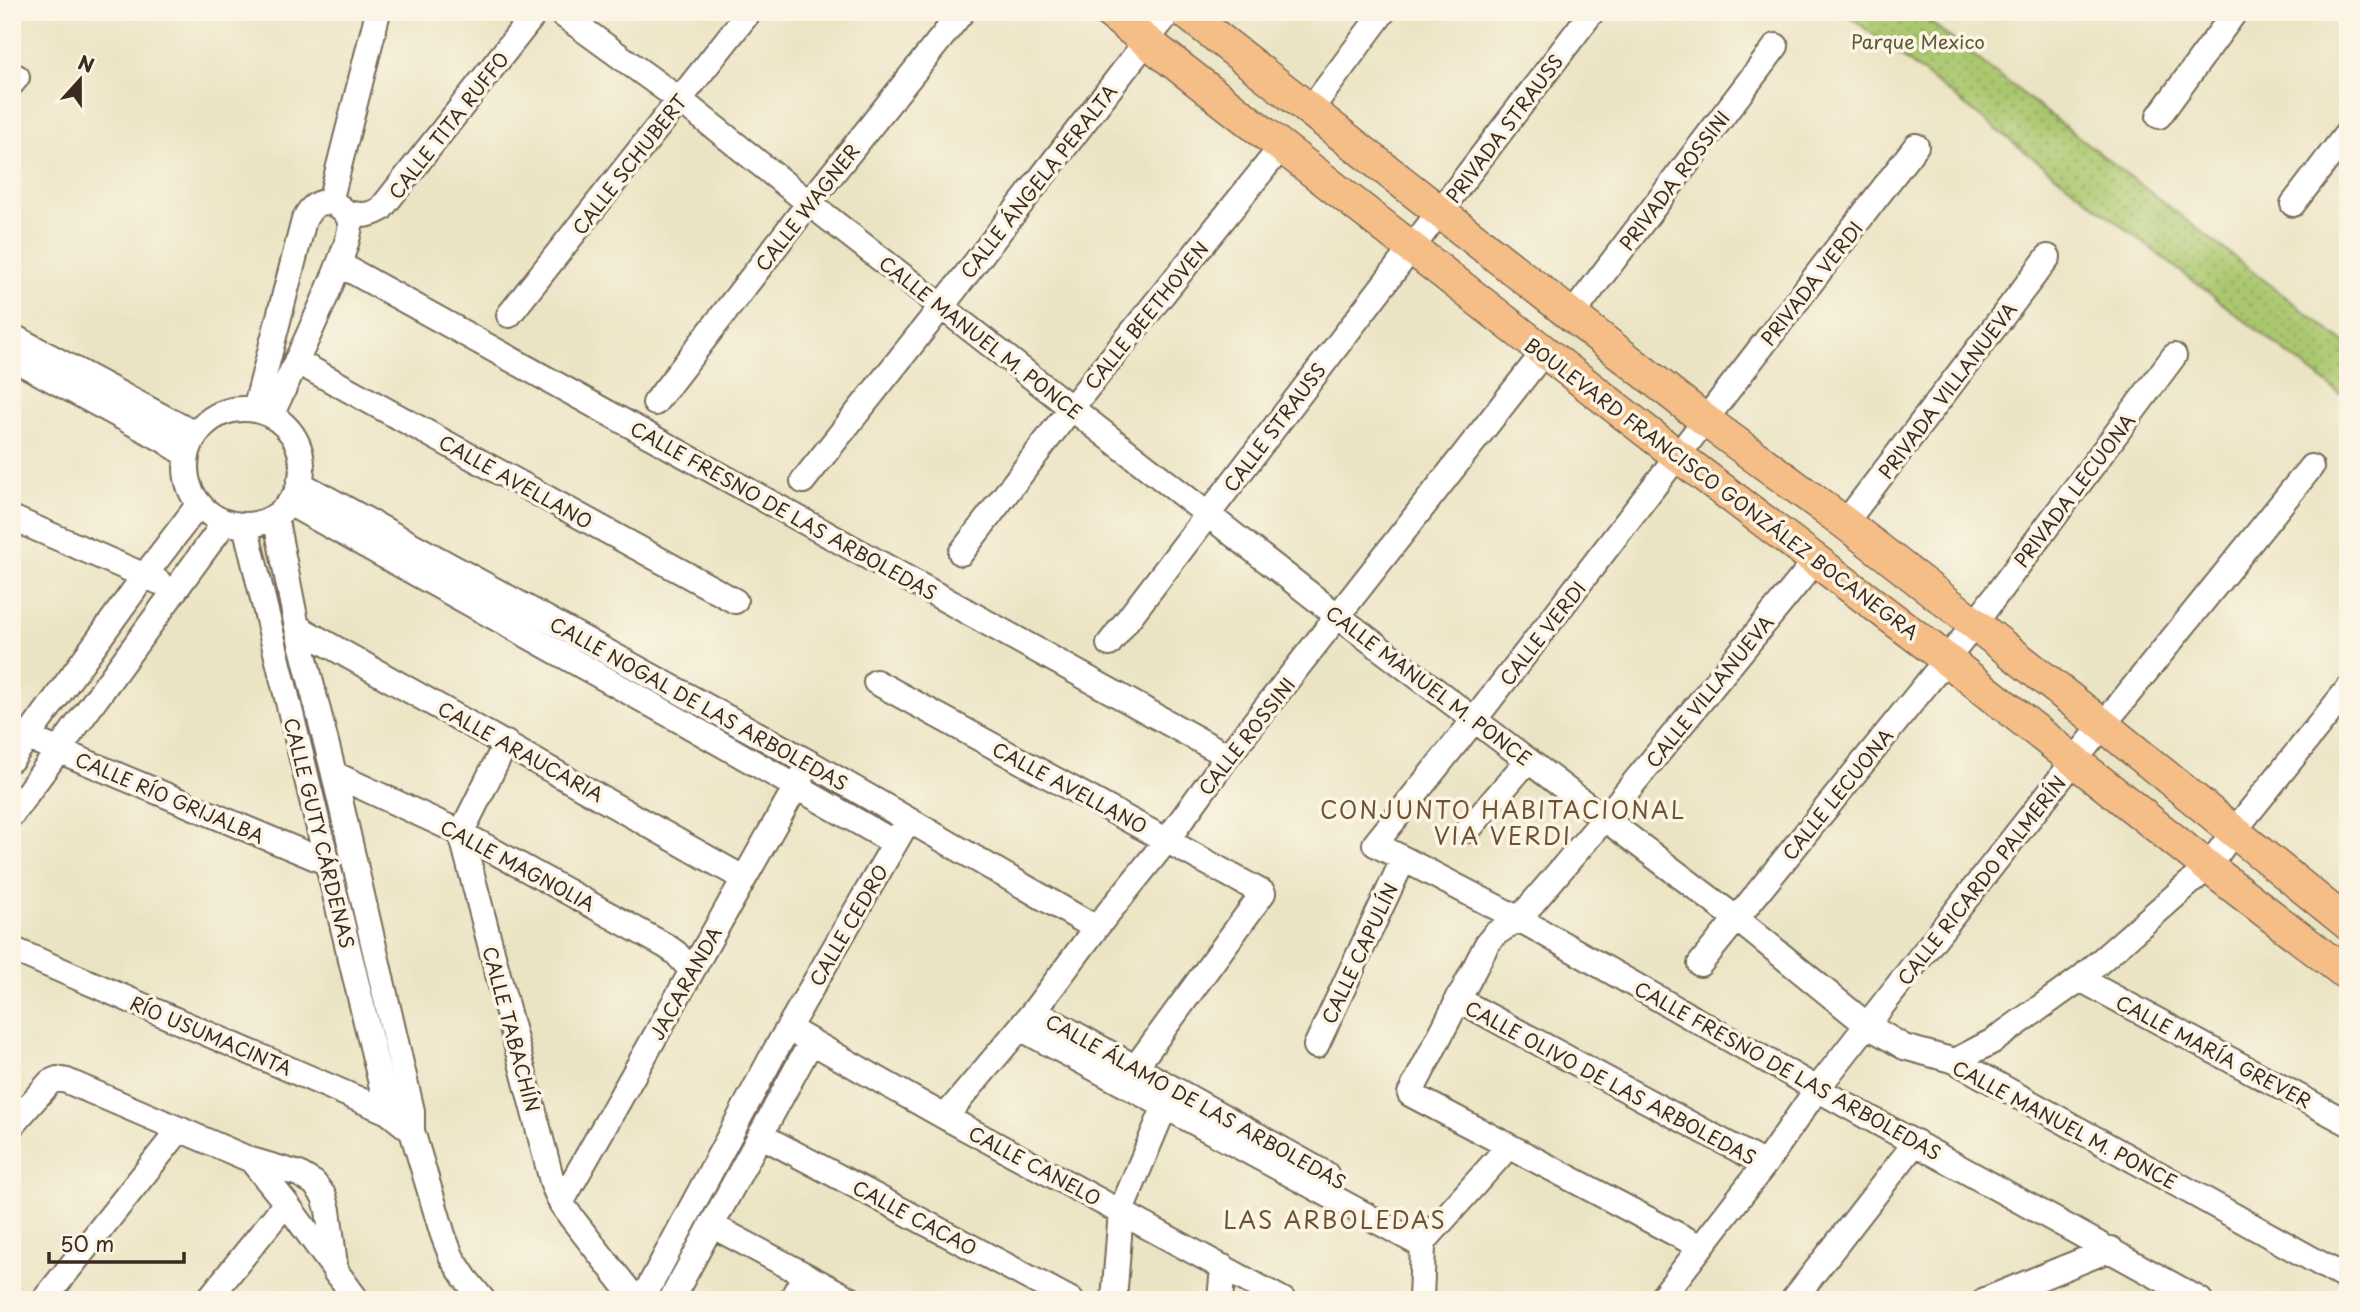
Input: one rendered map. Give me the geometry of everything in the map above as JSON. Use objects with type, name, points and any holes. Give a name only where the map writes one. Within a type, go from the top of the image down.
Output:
[{"type":"main road","name":"BOULEVARD FRANCISCO GONZÁLEZ BOCANEGRA","points":[[1110,12],[1678,456],[1946,659],[2343,977]]},
{"type":"main road","points":[[1185,12],[1705,420],[1845,523],[2103,724],[2348,923]]},
{"type":"street","points":[[339,208],[378,12]]},
{"type":"street","name":"CALLE TITA RUFFO","points":[[339,208],[362,216],[371,215],[381,209],[536,12]]},
{"type":"street","name":"CALLE MANUEL M. PONCE","points":[[559,12],[680,100],[1339,617],[1737,919],[1867,1025],[1903,1047],[1955,1061],[2348,1279]]},
{"type":"street","name":"CALLE SCHUBERT","points":[[509,315],[749,12]]},
{"type":"street","name":"CALLE WAGNER","points":[[655,403],[809,203],[962,12]]},
{"type":"street","name":"CALLE ÁNGELA PERALTA","points":[[803,481],[1169,12]]},
{"type":"street","points":[[1311,109],[1383,12]]},
{"type":"street","name":"PRIVADA STRAUSS","points":[[1440,211],[1592,12]]},
{"type":"street","points":[[2159,116],[2235,12]]},
{"type":"street","name":"PRIVADA ROSSINI","points":[[1572,315],[1776,46]]},
{"type":"street","points":[[2293,204],[2348,132]]},
{"type":"street","name":"CALLE BEETHOVEN","points":[[961,553],[1072,407],[1282,146]]},
{"type":"street","name":"PRIVADA VERDI","points":[[1705,420],[1916,146]]},
{"type":"street","points":[[319,203],[339,208],[351,224],[339,264],[296,361],[263,413],[304,220],[309,210],[319,203]]},
{"type":"street","name":"CALLE STRAUSS","points":[[1109,644],[1440,211]]},
{"type":"street","name":"PRIVADA VILLANUEVA","points":[[1845,523],[2048,257]]},
{"type":"street","name":"CALLE FRESNO DE LAS ARBOLEDAS","points":[[339,264],[1228,757]]},
{"type":"street","points":[[12,335],[191,444]]},
{"type":"street","name":"CALLE ROSSINI","points":[[945,1116],[1027,1020],[1544,352]]},
{"type":"street","name":"PRIVADA LECUONA","points":[[1975,624],[2174,356]]},
{"type":"street","points":[[12,358],[164,440],[191,444]]},
{"type":"street","name":"CALLE AVELLANO","points":[[296,361],[735,601]]},
{"type":"street","points":[[232,410],[263,413],[284,425],[297,445],[302,468],[288,501],[260,522],[235,523],[211,514],[199,504],[190,489],[186,472],[191,444],[211,418],[232,410]]},
{"type":"street","name":"CALLE VERDI","points":[[1375,844],[1475,719],[1705,420]]},
{"type":"street","name":"CALLE RICARDO PALMERÍN","points":[[1660,1300],[1699,1246],[1765,1164],[1817,1089],[1867,1025],[2103,724],[2311,467]]},
{"type":"street","name":"CALLE GUTY CÁRDENAS","points":[[288,501],[297,627],[334,774],[404,1118]]},
{"type":"street","name":"CALLE NOGAL DE LAS ARBOLEDAS","points":[[288,501],[810,763],[1096,928]]},
{"type":"street","name":"CALLE NOGAL DE LAS ARBOLEDAS","points":[[288,501],[895,843]]},
{"type":"street","points":[[12,759],[20,734],[199,504]]},
{"type":"street","points":[[12,518],[175,589]]},
{"type":"street","points":[[12,814],[175,589],[235,523]]},
{"type":"street","name":"CALLE GUTY CÁRDENAS","points":[[235,523],[328,863],[404,1118],[452,1258],[484,1300]]},
{"type":"street","name":"CALLE VILLANUEVA","points":[[1508,1147],[1410,1094],[1457,999],[1495,934],[1519,919],[1817,559]]},
{"type":"street","name":"CALLE LECUONA","points":[[1700,964],[1975,624]]},
{"type":"street","name":"CALLE ARAUCARIA","points":[[297,627],[743,878]]},
{"type":"street","name":"CALLE AVELLANO","points":[[876,682],[1263,893],[1135,1068]]},
{"type":"street","points":[[1955,1061],[1993,1041],[2080,979],[2208,867],[2348,689]]},
{"type":"street","name":"CALLE RÍO GRIJALBA","points":[[20,734],[328,863]]},
{"type":"street","points":[[461,833],[506,743]]},
{"type":"street","points":[[1468,830],[1528,760]]},
{"type":"street","name":"JACARANDA","points":[[561,1203],[810,763]]},
{"type":"street","name":"CALLE MAGNOLIA","points":[[334,774],[461,833],[666,946],[692,971]]},
{"type":"street","name":"CALLE CEDRO","points":[[642,1300],[789,1028],[908,821]]},
{"type":"street","name":"CALLE TABACHÍN","points":[[461,833],[550,1172],[561,1203],[636,1300]]},
{"type":"street","name":"CALLE FRESNO DE LAS ARBOLEDAS","points":[[1375,844],[1519,919],[1817,1089],[2200,1300]]},
{"type":"street","name":"CALLE CAPULÍN","points":[[1316,1045],[1403,860]]},
{"type":"street","name":"RÍO USUMACINTA","points":[[12,949],[404,1118]]},
{"type":"street","name":"CALLE MARÍA GREVER","points":[[2080,979],[2348,1123]]},
{"type":"street","name":"CALLE OLIVO DE LAS ARBOLEDAS","points":[[1457,999],[1765,1164]]},
{"type":"street","name":"CALLE ÁLAMO DE LAS ARBOLEDAS","points":[[1027,1020],[1135,1068],[1427,1239]]},
{"type":"street","name":"CALLE ÁLAMO DE LAS ARBOLEDAS","points":[[1027,1020],[1165,1106],[1427,1239]]},
{"type":"street","name":"CALLE CANELO","points":[[789,1028],[1283,1300]]},
{"type":"street","points":[[671,1300],[811,1042]]},
{"type":"street","points":[[12,1125],[43,1087],[57,1079],[251,1160],[299,1174],[314,1184],[324,1196],[336,1273]]},
{"type":"street","points":[[1114,1300],[1121,1211],[1165,1106]]},
{"type":"street","points":[[44,1300],[180,1129]]},
{"type":"street","name":"CALLE CACAO","points":[[760,1135],[1071,1300]]},
{"type":"street","points":[[1793,1300],[1916,1142]]},
{"type":"street","points":[[1421,1300],[1427,1239],[1508,1147],[1699,1246]]},
{"type":"street","points":[[251,1160],[286,1203],[356,1300]]},
{"type":"street","points":[[208,1300],[286,1203]]},
{"type":"street","points":[[711,1225],[852,1300]]},
{"type":"street","points":[[1984,1300],[2111,1250]]},
{"type":"street","points":[[1220,1300],[1223,1267]]},
{"type":"street","points":[[791,1300],[805,1275]]},
{"type":"green space","name":"Parque Mexico","points":[[1844,12],[1917,12],[2348,345],[2348,386],[2340,394]]},
{"type":"district","name":"CONJUNTO HABITACIONAL VIA VERDI","points":[[1503,822]]},
{"type":"district","name":"LAS ARBOLEDAS","points":[[1335,1219]]}]
